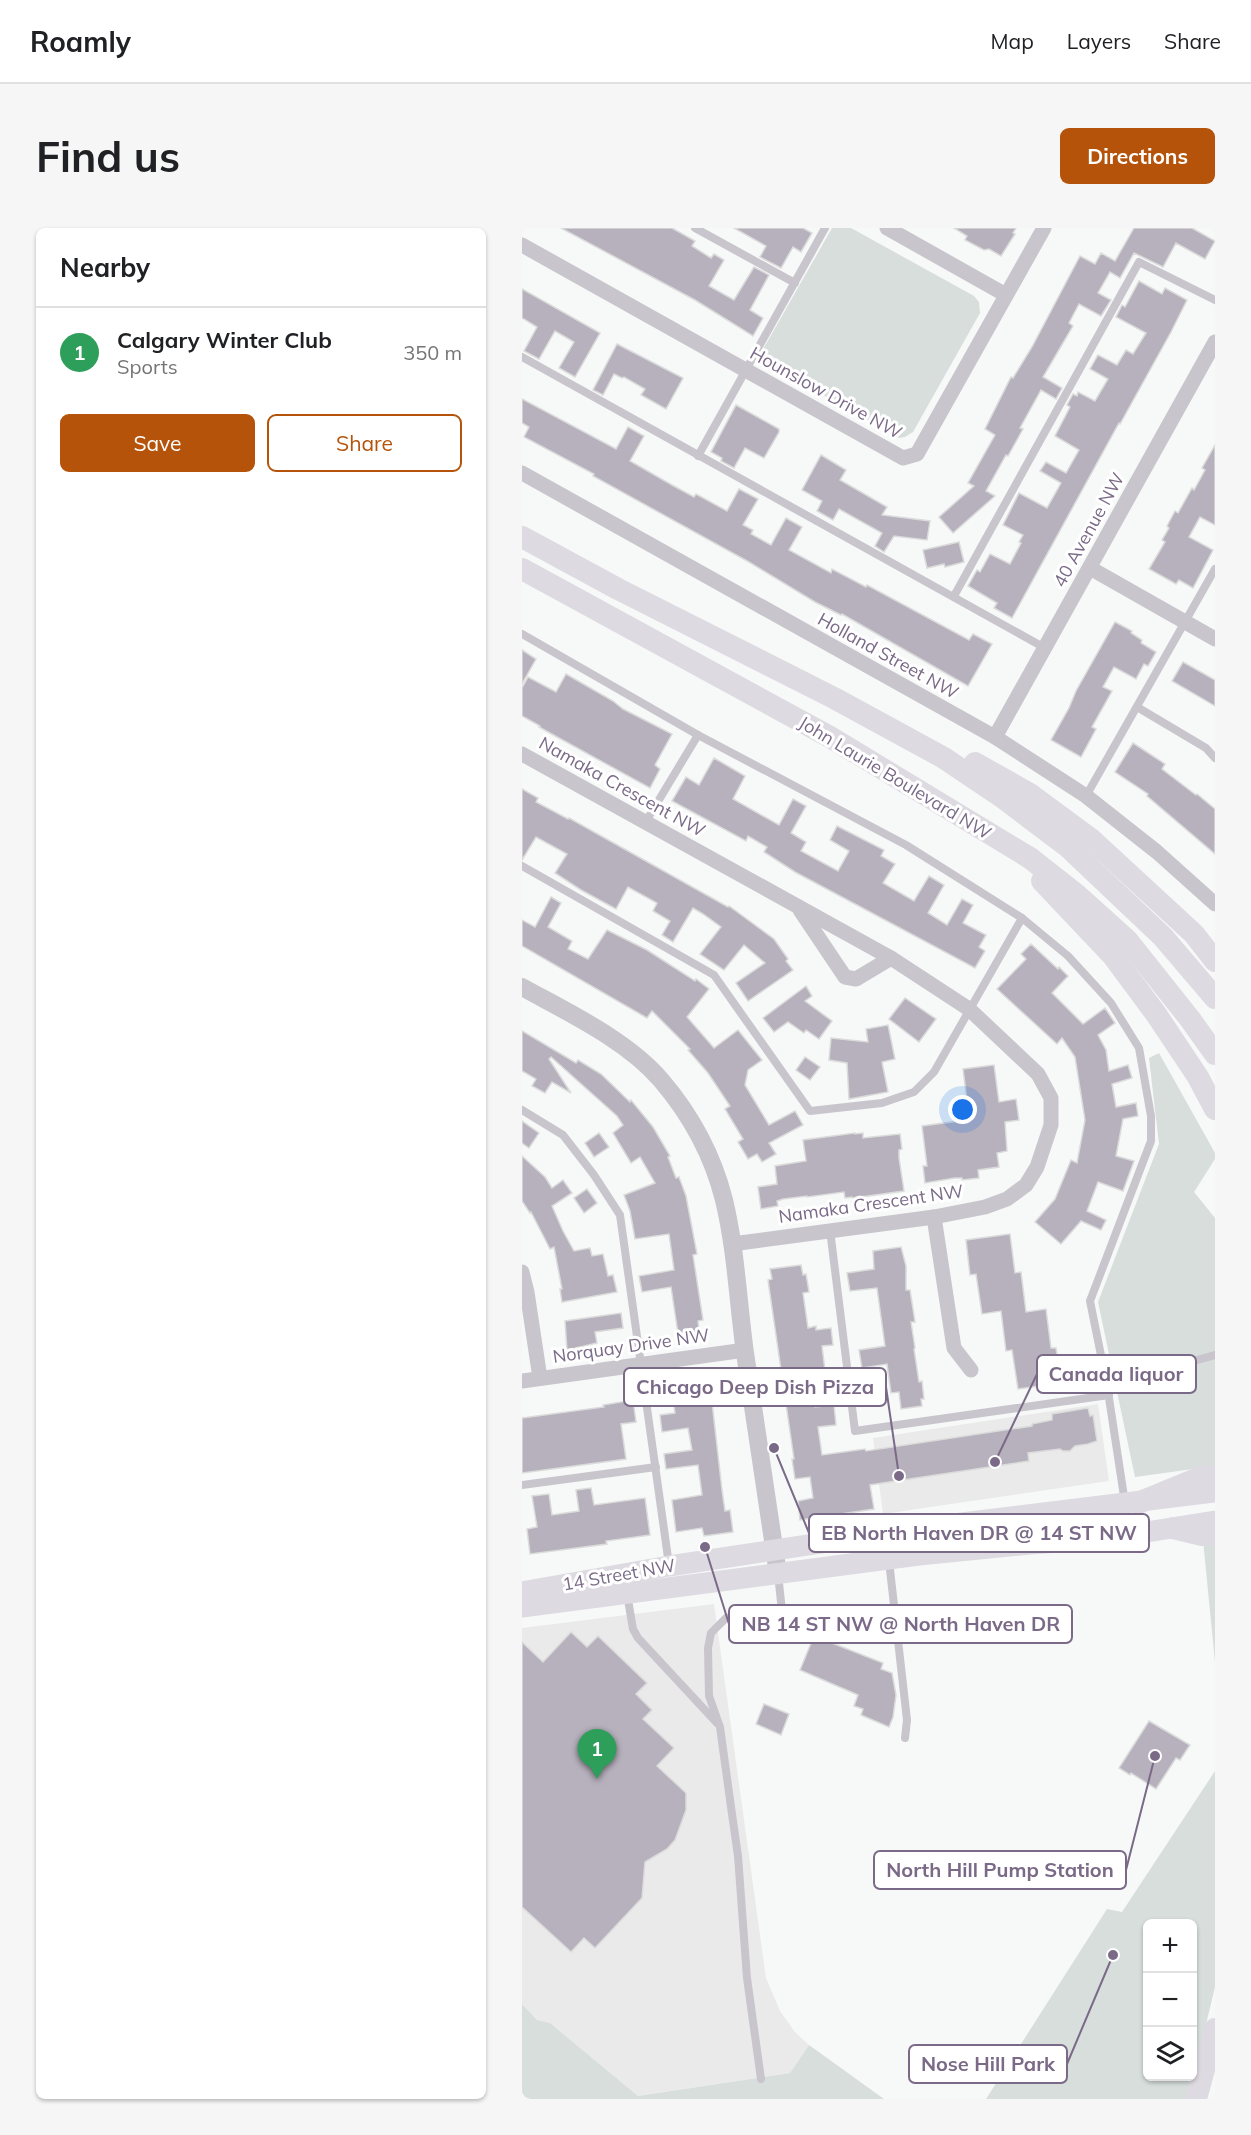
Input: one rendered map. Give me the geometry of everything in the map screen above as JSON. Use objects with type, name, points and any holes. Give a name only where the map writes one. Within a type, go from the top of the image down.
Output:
[{"type":"main road","name":"John Laurie Boulevard NW","points":[[522,537],[618,589],[834,698],[944,758],[1002,797],[1068,847],[1163,937],[1215,998]]},
{"type":"main road","name":"John Laurie Boulevard NW","points":[[522,569],[830,737],[1030,858],[1077,895],[1128,941],[1215,1054]]},
{"type":"main road","points":[[944,758],[977,764],[1030,794],[1091,839],[1194,933],[1215,961]]},
{"type":"main road","points":[[1030,858],[1044,885],[1113,956],[1156,1014],[1198,1077],[1215,1109]]},
{"type":"main road","points":[[1132,1503],[1199,1478],[1215,1476]]},
{"type":"main road","name":"14 Street NW","points":[[522,1592],[669,1566],[1003,1517],[1132,1503],[1215,1491]]},
{"type":"main road","name":"14 Street NW","points":[[522,1607],[889,1559],[1030,1544],[1103,1539],[1215,1521]]},
{"type":"main road","points":[[1173,1528],[1202,1535],[1215,1534]]},
{"type":"main road","points":[[1196,2099],[1215,2029]]},
{"type":"street","points":[[886,228],[1006,295]]},
{"type":"street","name":"Hounslow Drive NW","points":[[522,245],[903,458],[917,454],[1044,228]]},
{"type":"street","name":"40 Avenue NW","points":[[995,737],[1215,342]]},
{"type":"street","name":"Holland Street NW","points":[[522,473],[995,737],[1086,796],[1157,852],[1215,904]]},
{"type":"street","points":[[1090,568],[1215,639]]},
{"type":"street","name":"Namaka Crescent NW","points":[[522,754],[891,958],[969,1009],[1038,1074],[1051,1098],[1051,1125],[1037,1167],[1026,1185],[1007,1199],[985,1207],[934,1217],[732,1244]]},
{"type":"street","name":"Namaka Crescent NW","points":[[797,906],[845,977],[856,979],[891,958]]},
{"type":"street","points":[[522,987],[623,1046],[660,1079],[688,1116],[713,1164],[724,1200],[732,1244],[778,1574]]},
{"type":"street","points":[[934,1217],[954,1348],[971,1370]]},
{"type":"street","points":[[522,1272],[540,1378]]},
{"type":"street","name":"Norquay Drive NW","points":[[522,1381],[745,1350]]},
{"type":"lane","points":[[695,228],[795,283]]},
{"type":"lane","points":[[698,456],[825,228]]},
{"type":"lane","points":[[954,596],[1139,262],[1215,300]]},
{"type":"lane","points":[[522,357],[1045,648]]},
{"type":"lane","points":[[1086,796],[1215,568]]},
{"type":"lane","points":[[522,634],[698,735],[906,845],[1022,918],[1068,956],[1111,1003],[1139,1048],[1151,1116],[1151,1141],[1090,1301],[1132,1503]]},
{"type":"lane","points":[[1137,707],[1206,748],[1215,758]]},
{"type":"lane","points":[[645,823],[698,735]]},
{"type":"lane","points":[[522,866],[714,975],[810,1111],[882,1103],[914,1092],[934,1072],[1022,918]]},
{"type":"lane","points":[[522,1110],[563,1135],[620,1215],[669,1566]]},
{"type":"lane","points":[[830,1230],[855,1431],[1109,1395]]},
{"type":"lane","points":[[1107,1385],[1215,1355]]},
{"type":"lane","points":[[522,1485],[656,1467]]},
{"type":"lane","points":[[889,1559],[907,1720],[905,1737]]},
{"type":"lane","points":[[778,1574],[783,1611]]},
{"type":"lane","points":[[626,1592],[633,1629],[638,1638],[720,1727]]},
{"type":"lane","points":[[862,1628],[894,1606]]},
{"type":"lane","points":[[761,2079],[747,1978],[738,1856],[720,1727],[709,1696],[708,1648],[711,1633],[726,1618],[806,1610],[898,1640]]},
{"type":"shaded area","points":[[832,228],[851,228],[974,296],[979,302],[980,313],[913,432],[905,437],[899,438],[758,358]]},
{"type":"shaded area","points":[[1159,1053],[1215,1153],[1215,1159],[1194,1192],[1215,1218],[1215,1466],[1135,1477],[1098,1302],[1159,1144],[1149,1058]]},
{"type":"shaded area","points":[[1098,1404],[1109,1481],[883,1514],[873,1438]]},
{"type":"shaded area","points":[[1215,1539],[1215,1662],[1203,1540]]},
{"type":"shaded area","points":[[714,1604],[766,1978],[780,2011],[795,2032],[809,2045],[790,2073],[638,2096],[550,2023],[537,2020],[522,2004],[522,1628]]},
{"type":"shaded area","points":[[1215,1771],[1215,1987],[1197,2062],[1197,1919],[1143,1919],[1143,2081],[1192,2081],[1188,2099],[986,2099],[1107,1909],[1122,1912]]},
{"type":"shaded area","points":[[522,2004],[537,2020],[550,2023],[638,2096],[790,2073],[809,2045],[884,2099],[522,2099]]},
{"type":"building","points":[[561,228],[672,228],[695,241],[692,246],[711,258],[714,254],[724,260],[709,286],[734,300],[754,267],[769,275],[750,310],[763,318],[753,336],[695,300]]},
{"type":"building","points":[[734,228],[803,228],[812,233],[801,252],[793,247],[781,268],[760,257],[766,246]]},
{"type":"building","points":[[954,228],[1016,228],[1013,233],[1015,234],[1001,256],[965,240],[967,236]]},
{"type":"building","points":[[1134,228],[1192,228],[1215,241],[1205,259],[1176,243],[1163,267],[1134,253],[1120,278],[1110,272],[1098,293],[1111,300],[1101,316],[1079,304],[1069,323],[1073,326],[1043,377],[1062,388],[1056,399],[1041,390],[1020,428],[1023,429],[986,491],[995,496],[953,533],[939,517],[974,486],[968,483],[995,435],[985,429],[1011,377],[1013,378],[1032,347],[1080,256],[1095,264],[1101,253],[1115,261]]},
{"type":"building","points":[[1139,281],[1162,294],[1165,288],[1187,300],[1012,618],[994,608],[997,603],[968,586],[977,570],[980,572],[990,554],[1010,564],[1023,535],[1003,525],[1019,493],[1047,508],[1061,483],[1040,471],[1046,462],[1066,473],[1079,450],[1055,436],[1070,407],[1067,405],[1073,394],[1077,396],[1078,392],[1095,401],[1108,379],[1090,369],[1098,355],[1117,365],[1126,350],[1133,354],[1146,333],[1116,317],[1122,305],[1125,307]]},
{"type":"building","points":[[522,289],[600,333],[575,377],[559,368],[574,342],[555,331],[539,359],[524,351],[537,327],[522,318]]},
{"type":"building","points":[[617,344],[683,378],[666,409],[641,395],[645,389],[614,374],[603,395],[593,390]]},
{"type":"building","points":[[522,399],[616,449],[628,427],[644,436],[630,461],[672,485],[694,497],[696,494],[727,511],[739,489],[758,499],[743,525],[753,530],[751,534],[771,545],[786,518],[802,527],[789,550],[831,573],[832,569],[866,587],[867,585],[969,640],[973,634],[992,644],[968,686],[842,614],[815,602],[749,562],[593,476],[594,474],[524,437],[529,427],[522,423]]},
{"type":"building","points":[[736,405],[779,429],[779,432],[764,458],[745,448],[734,468],[711,452]]},
{"type":"building","points":[[1215,445],[1215,525],[1200,517],[1189,537],[1213,550],[1193,588],[1179,580],[1176,584],[1149,569],[1165,542],[1162,540],[1169,528],[1167,526],[1175,511],[1178,513],[1192,488],[1194,490],[1205,470],[1202,468]]},
{"type":"building","points":[[821,455],[846,470],[840,480],[887,507],[882,515],[930,521],[927,540],[894,536],[884,552],[875,546],[882,533],[839,509],[833,520],[817,511],[822,501],[802,490]]},
{"type":"building","points":[[959,542],[964,562],[945,567],[944,564],[927,568],[923,550]]},
{"type":"building","points":[[1115,622],[1132,631],[1131,633],[1142,640],[1141,643],[1156,652],[1148,666],[1144,664],[1136,679],[1114,667],[1103,687],[1112,691],[1092,727],[1096,729],[1081,757],[1051,740]]},
{"type":"building","points":[[522,650],[536,659],[522,684]]},
{"type":"building","points":[[1183,662],[1215,680],[1215,706],[1172,681]]},
{"type":"building","points":[[566,674],[623,709],[672,734],[655,765],[660,769],[650,788],[522,716],[522,688],[528,677],[556,692]]},
{"type":"building","points":[[1133,743],[1165,764],[1162,769],[1215,809],[1215,854],[1147,796],[1148,794],[1115,772]]},
{"type":"building","points":[[714,758],[745,776],[733,799],[779,825],[793,799],[806,806],[791,833],[806,842],[801,851],[838,871],[849,851],[830,840],[837,826],[884,850],[881,856],[895,864],[883,883],[914,901],[929,876],[944,885],[928,913],[947,925],[962,899],[973,905],[963,923],[986,935],[979,947],[985,951],[975,968],[795,872],[764,852],[767,847],[748,836],[746,841],[672,801],[686,777],[699,785]]},
{"type":"building","points":[[522,789],[538,798],[536,802],[729,906],[774,939],[793,970],[748,1001],[736,983],[765,963],[744,945],[724,970],[700,954],[721,927],[703,914],[693,908],[673,942],[662,935],[670,921],[653,911],[657,903],[628,887],[616,909],[581,890],[555,873],[567,854],[536,837],[522,860]]},
{"type":"building","points":[[551,897],[561,903],[548,927],[572,941],[568,949],[588,959],[607,930],[647,950],[709,989],[687,1017],[714,1048],[738,1030],[762,1060],[748,1070],[745,1085],[769,1125],[795,1111],[803,1125],[769,1143],[776,1154],[762,1162],[757,1154],[748,1159],[738,1142],[743,1139],[725,1109],[730,1106],[708,1073],[688,1050],[690,1049],[652,1011],[647,1018],[522,946],[522,920],[535,927]]},
{"type":"building","points":[[1031,944],[1068,976],[1052,993],[1083,1024],[1105,1008],[1115,1023],[1098,1035],[1106,1050],[1109,1071],[1128,1065],[1132,1078],[1112,1084],[1116,1107],[1136,1103],[1138,1116],[1123,1119],[1116,1156],[1134,1161],[1123,1191],[1098,1182],[1087,1211],[1106,1220],[1101,1230],[1081,1221],[1061,1244],[1035,1222],[1055,1199],[1071,1160],[1077,1163],[1085,1120],[1075,1057],[1062,1038],[1057,1044],[997,989],[1026,959],[1021,954]]},
{"type":"building","points":[[806,986],[812,996],[805,1001],[832,1021],[819,1039],[806,1030],[804,1033],[788,1022],[774,1032],[763,1018]]},
{"type":"building","points":[[905,998],[936,1019],[919,1042],[889,1019]]},
{"type":"building","points":[[888,1025],[895,1059],[882,1062],[888,1092],[849,1099],[847,1063],[829,1060],[831,1038],[868,1042],[866,1029]]},
{"type":"building","points":[[522,1031],[576,1063],[578,1060],[601,1074],[630,1102],[631,1100],[653,1127],[670,1156],[668,1157],[676,1178],[679,1177],[686,1196],[697,1254],[693,1255],[703,1320],[698,1321],[700,1337],[679,1340],[671,1287],[642,1292],[639,1276],[674,1270],[669,1234],[635,1239],[630,1211],[624,1195],[655,1183],[640,1157],[631,1163],[613,1133],[623,1125],[617,1116],[551,1057],[549,1059],[571,1093],[552,1082],[545,1093],[532,1086],[536,1079],[522,1071]]},
{"type":"building","points":[[805,1057],[820,1067],[810,1080],[796,1070]]},
{"type":"building","points":[[994,1065],[999,1102],[1016,1099],[1019,1120],[1005,1122],[1007,1151],[997,1153],[999,1167],[978,1170],[979,1178],[962,1180],[962,1178],[955,1178],[925,1183],[923,1166],[927,1166],[922,1126],[966,1120],[964,1109],[968,1109],[963,1069]]},
{"type":"building","points":[[522,1121],[539,1133],[529,1148],[522,1143]]},
{"type":"building","points":[[599,1133],[609,1147],[594,1157],[585,1143]]},
{"type":"building","points":[[863,1133],[863,1138],[900,1134],[902,1149],[899,1150],[899,1158],[904,1191],[853,1198],[845,1198],[844,1192],[783,1199],[777,1201],[778,1206],[761,1209],[758,1187],[777,1184],[775,1166],[806,1161],[803,1140]]},
{"type":"building","points":[[522,1156],[545,1177],[552,1188],[563,1180],[572,1193],[552,1206],[563,1231],[574,1251],[590,1248],[592,1256],[603,1254],[608,1276],[613,1275],[617,1292],[562,1302],[560,1289],[562,1289],[554,1247],[550,1249],[531,1212],[522,1201]]},
{"type":"building","points":[[587,1189],[597,1203],[584,1213],[574,1198]]},
{"type":"building","points":[[1010,1234],[1015,1273],[1021,1272],[1026,1312],[1046,1309],[1051,1348],[1056,1348],[1061,1383],[1018,1389],[1012,1350],[1006,1351],[1001,1311],[982,1314],[976,1274],[970,1275],[966,1240]]},
{"type":"building","points":[[901,1247],[906,1266],[906,1290],[910,1290],[915,1322],[911,1322],[914,1349],[924,1399],[921,1399],[922,1406],[901,1409],[899,1392],[891,1393],[887,1364],[862,1368],[859,1350],[885,1346],[877,1288],[850,1291],[847,1273],[874,1269],[873,1251]]},
{"type":"building","points":[[801,1265],[803,1275],[806,1274],[809,1292],[803,1293],[808,1328],[816,1326],[816,1330],[831,1328],[833,1345],[822,1346],[826,1379],[812,1381],[815,1407],[834,1405],[836,1425],[818,1427],[822,1455],[865,1449],[866,1451],[1032,1426],[1032,1424],[1052,1420],[1052,1414],[1088,1408],[1090,1416],[1093,1415],[1097,1441],[1075,1446],[1070,1451],[1060,1449],[1028,1453],[1029,1461],[870,1485],[874,1509],[800,1520],[798,1501],[813,1498],[810,1477],[795,1479],[768,1280],[772,1279],[770,1269]]},
{"type":"building","points":[[621,1313],[623,1328],[595,1332],[597,1343],[567,1350],[565,1321]]},
{"type":"building","points":[[712,1381],[715,1402],[712,1402],[722,1490],[725,1511],[730,1510],[733,1532],[704,1536],[702,1528],[676,1532],[672,1500],[702,1495],[698,1465],[666,1469],[664,1454],[692,1450],[688,1428],[662,1432],[660,1415],[675,1413],[671,1388]]},
{"type":"building","points":[[633,1400],[636,1422],[621,1424],[626,1459],[522,1473],[522,1418],[604,1407],[603,1405]]},
{"type":"building","points":[[591,1488],[594,1505],[645,1498],[650,1535],[606,1541],[607,1544],[530,1554],[527,1529],[537,1527],[532,1496],[549,1494],[552,1515],[579,1511],[576,1490]]},
{"type":"building","points":[[571,1632],[587,1647],[598,1636],[647,1683],[636,1694],[652,1710],[643,1719],[674,1748],[657,1766],[686,1793],[686,1810],[675,1840],[667,1849],[645,1862],[642,1898],[595,1948],[584,1938],[571,1952],[522,1907],[522,1642],[543,1662]]},
{"type":"building","points":[[814,1636],[883,1663],[881,1669],[892,1673],[896,1695],[889,1727],[861,1715],[863,1709],[854,1706],[858,1695],[800,1670]]},
{"type":"building","points":[[764,1704],[789,1714],[781,1735],[756,1724]]},
{"type":"building","points":[[1149,1721],[1190,1745],[1180,1760],[1176,1758],[1156,1789],[1119,1768]]},
{"type":"place","name":"EB North Haven DR @ 14 ST NW","points":[[774,1448]]},
{"type":"place","name":"Canada liquor","points":[[995,1462]]},
{"type":"place","name":"Chicago Deep Dish Pizza","points":[[899,1476]]},
{"type":"place","name":"NB 14 ST NW @ North Haven DR","points":[[705,1547]]},
{"type":"place","name":"North Hill Pump Station","points":[[1155,1756]]},
{"type":"place","name":"Calgary Winter Club","points":[[597,1779]]},
{"type":"place","name":"Nose Hill Park","points":[[1113,1955]]}]
